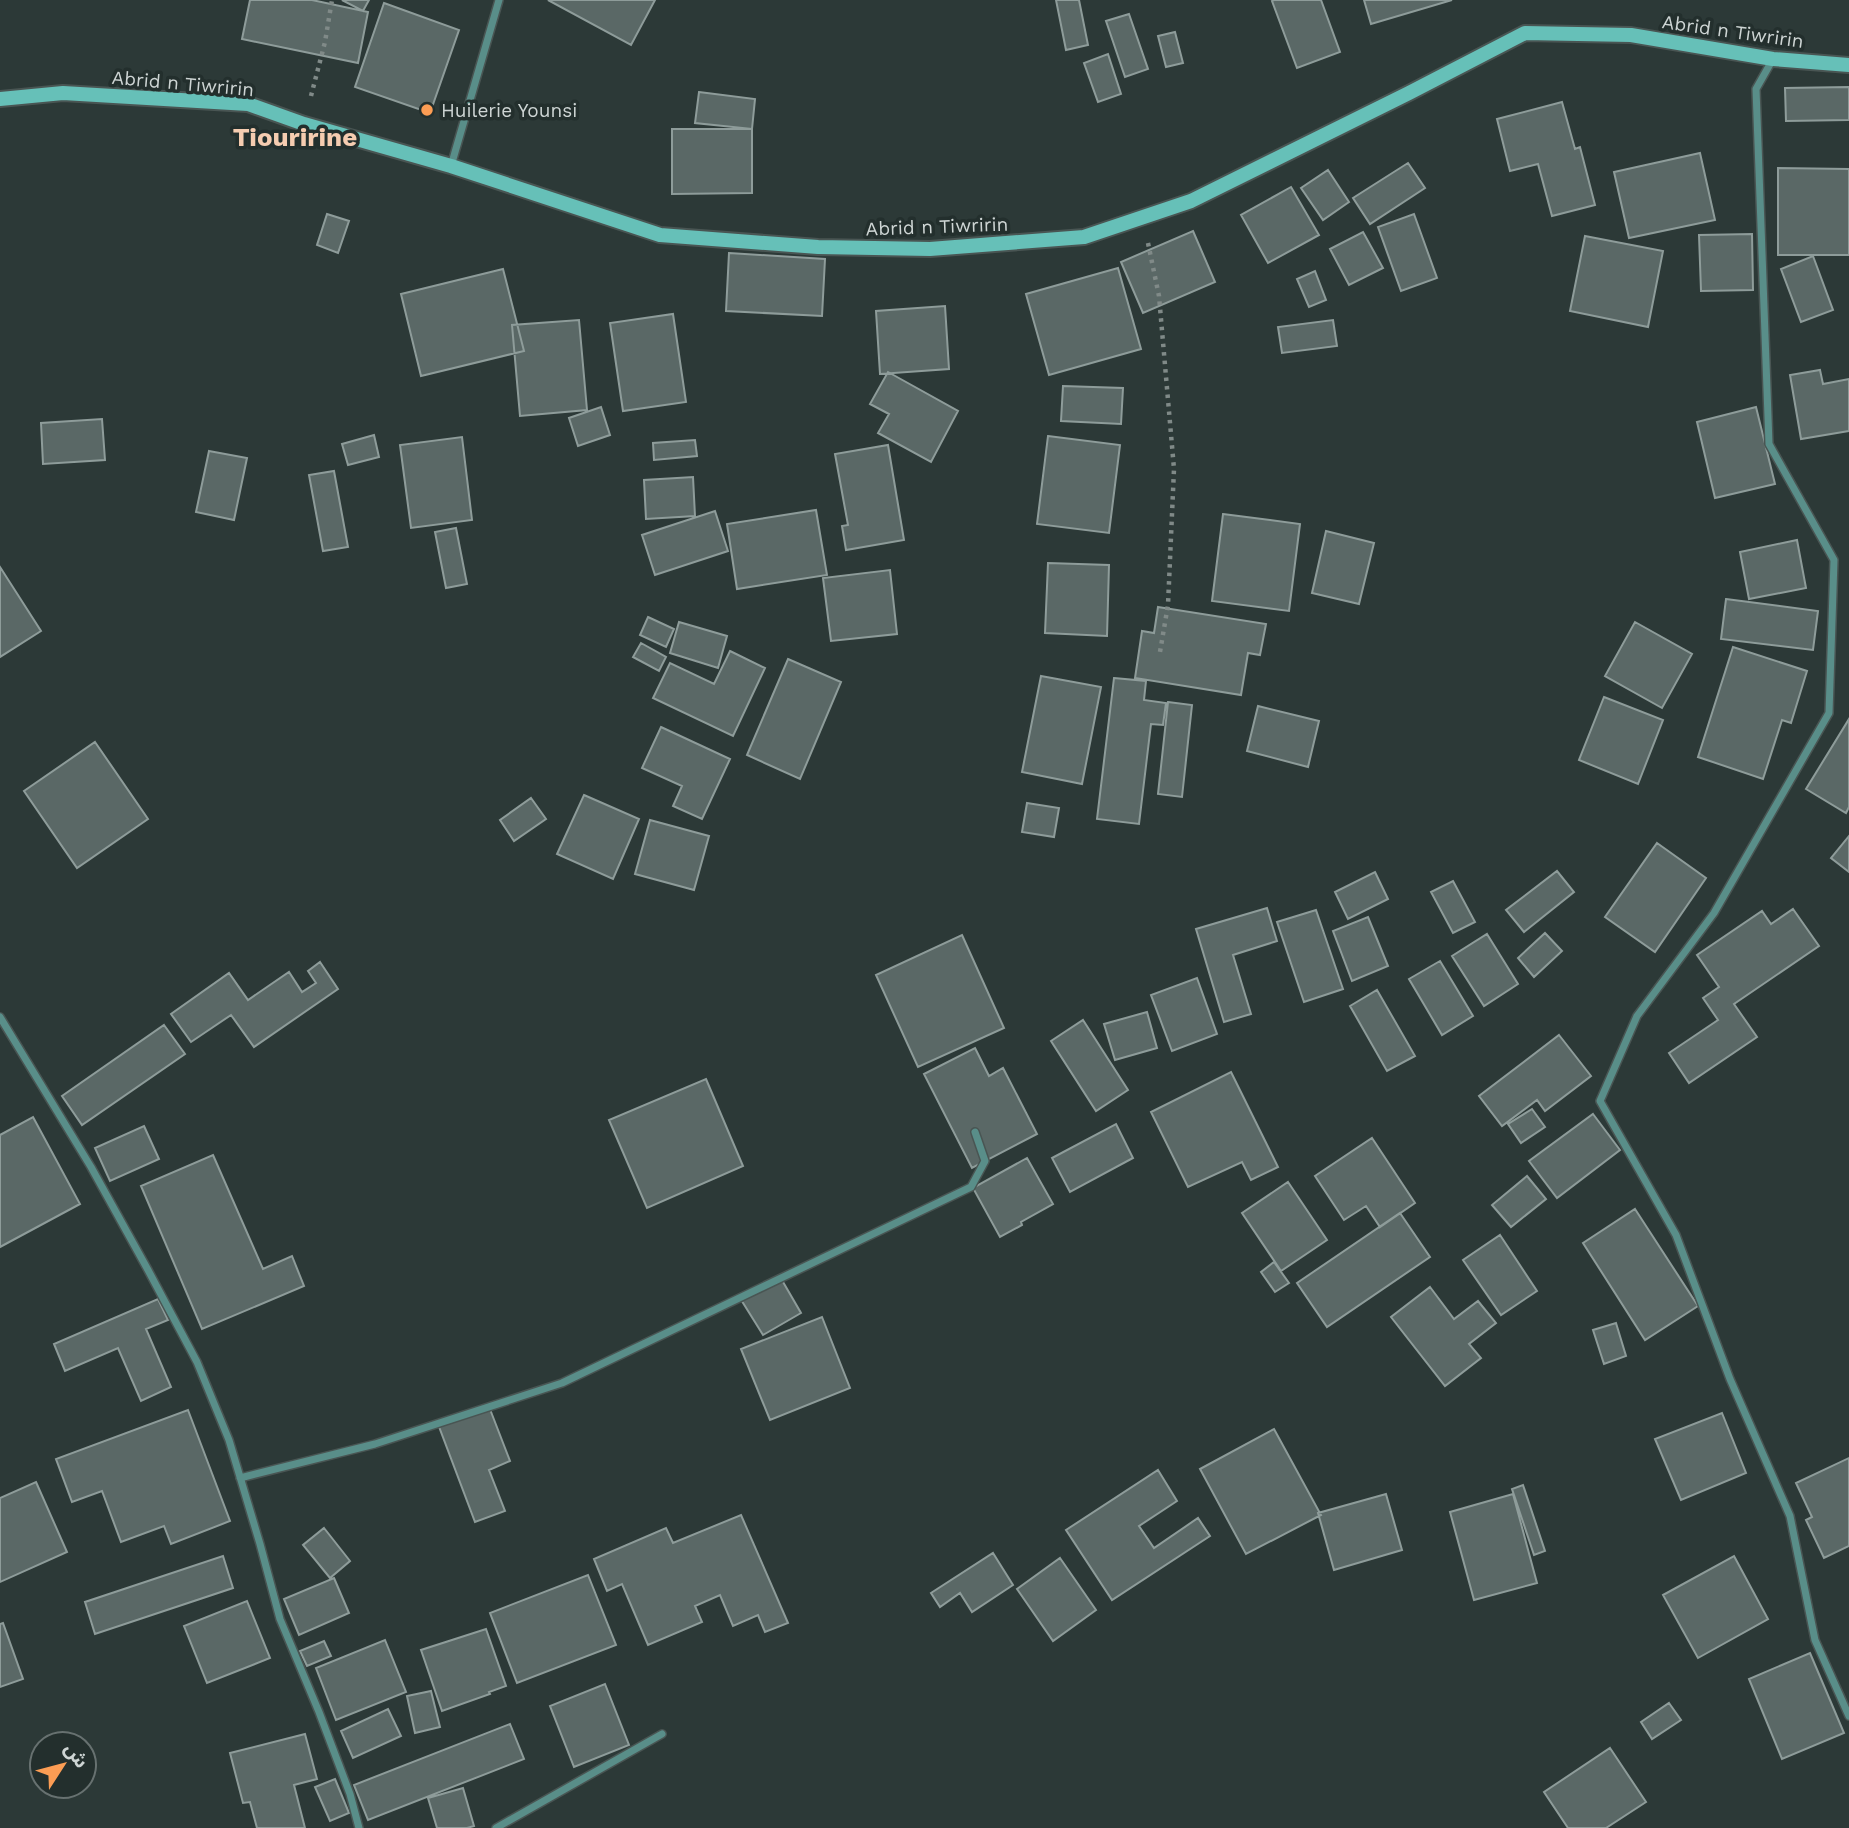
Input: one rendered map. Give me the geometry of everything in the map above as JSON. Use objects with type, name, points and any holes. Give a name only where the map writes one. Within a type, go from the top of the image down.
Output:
[{"type":"street","points":[[451,166],[499,0]]},
{"type":"street","name":"Abrid n Tiwririn","points":[[0,99],[63,93],[248,104],[304,124],[451,166],[660,235],[805,246],[930,249],[1084,237],[1191,201],[1525,33],[1631,35],[1773,59],[1849,65]]},
{"type":"street","points":[[1773,59],[1756,89],[1769,444],[1834,560],[1829,713],[1714,913],[1637,1016],[1600,1101],[1676,1235],[1730,1379],[1790,1517],[1815,1640],[1849,1716]]},
{"type":"street","points":[[0,1017],[90,1167],[197,1362],[229,1440],[280,1619],[341,1770],[359,1828]]},
{"type":"street","points":[[240,1478],[375,1444],[562,1383],[971,1187],[985,1161],[975,1132]]},
{"type":"street","points":[[495,1828],[662,1734]]},
{"type":"path","points":[[304,124],[325,42],[332,0]]},
{"type":"path","points":[[1143,218],[1159,296],[1174,469],[1168,605],[1160,652]]},
{"type":"building","points":[[250,0],[312,0],[368,12],[358,63],[242,39]]},
{"type":"building","points":[[342,0],[369,0],[363,11]]},
{"type":"building","points":[[548,0],[655,0],[631,45]]},
{"type":"building","points":[[1056,0],[1079,0],[1088,45],[1066,50]]},
{"type":"building","points":[[1321,0],[1340,52],[1297,68],[1272,1]]},
{"type":"building","points":[[1364,0],[1452,0],[1371,24]]},
{"type":"building","points":[[384,3],[459,30],[430,113],[355,87]]},
{"type":"building","points":[[1129,14],[1148,69],[1125,77],[1106,21]]},
{"type":"building","points":[[1175,32],[1183,63],[1166,67],[1158,36]]},
{"type":"building","points":[[1108,54],[1121,94],[1098,102],[1084,63]]},
{"type":"building","points":[[1849,87],[1849,120],[1786,121],[1785,88]]},
{"type":"building","points":[[699,92],[755,99],[752,129],[695,123]]},
{"type":"building","points":[[1562,102],[1575,149],[1580,147],[1595,205],[1552,216],[1538,164],[1510,171],[1497,119]]},
{"type":"building","points":[[672,129],[752,129],[752,193],[672,194]]},
{"type":"building","points":[[1700,153],[1715,220],[1629,238],[1614,172]]},
{"type":"building","points":[[1408,163],[1425,188],[1370,224],[1353,198]]},
{"type":"building","points":[[1778,168],[1849,169],[1849,255],[1778,255]]},
{"type":"building","points":[[1328,170],[1349,202],[1323,220],[1301,188]]},
{"type":"building","points":[[1291,187],[1319,235],[1268,263],[1241,215]]},
{"type":"building","points":[[327,214],[349,221],[338,253],[317,245]]},
{"type":"building","points":[[1414,214],[1437,278],[1401,291],[1378,227]]},
{"type":"building","points":[[1193,231],[1215,282],[1143,313],[1121,262]]},
{"type":"building","points":[[1363,232],[1383,268],[1349,285],[1330,249]]},
{"type":"building","points":[[1752,234],[1753,290],[1701,291],[1699,235]]},
{"type":"building","points":[[1585,236],[1663,251],[1648,327],[1570,311]]},
{"type":"building","points":[[729,253],[825,259],[822,316],[726,311]]},
{"type":"building","points":[[1813,256],[1833,310],[1801,322],[1781,269]]},
{"type":"building","points":[[1118,268],[1141,349],[1049,375],[1026,294]]},
{"type":"building","points":[[503,269],[524,351],[421,376],[401,294]]},
{"type":"building","points":[[1315,271],[1326,300],[1309,307],[1297,279]]},
{"type":"building","points":[[945,306],[949,369],[880,374],[876,311]]},
{"type":"building","points":[[673,314],[686,402],[623,411],[610,323]]},
{"type":"building","points":[[579,320],[587,410],[520,416],[512,325]]},
{"type":"building","points":[[1333,320],[1337,346],[1282,353],[1278,327]]},
{"type":"building","points":[[1820,370],[1823,384],[1849,379],[1849,431],[1801,439],[1790,375]]},
{"type":"building","points":[[888,372],[958,411],[931,462],[878,433],[889,414],[870,404]]},
{"type":"building","points":[[1063,386],[1123,388],[1121,424],[1061,421]]},
{"type":"building","points":[[601,407],[610,435],[578,446],[569,418]]},
{"type":"building","points":[[1756,407],[1775,484],[1715,498],[1697,422]]},
{"type":"building","points":[[102,419],[105,460],[43,464],[41,423]]},
{"type":"building","points":[[374,435],[379,457],[348,465],[342,444]]},
{"type":"building","points":[[1048,436],[1120,445],[1109,533],[1037,524]]},
{"type":"building","points":[[462,437],[472,520],[411,528],[400,445]]},
{"type":"building","points":[[695,440],[697,456],[654,460],[653,443]]},
{"type":"building","points":[[888,445],[904,540],[846,550],[842,526],[848,525],[835,454]]},
{"type":"building","points":[[209,451],[247,458],[234,520],[196,512]]},
{"type":"building","points":[[334,471],[348,547],[323,551],[309,475]]},
{"type":"building","points":[[693,477],[695,516],[646,519],[644,480]]},
{"type":"building","points":[[816,510],[827,575],[737,589],[727,524]]},
{"type":"building","points":[[715,511],[728,551],[655,575],[642,535]]},
{"type":"building","points":[[1223,514],[1300,524],[1289,611],[1212,601]]},
{"type":"building","points":[[456,528],[467,584],[446,588],[435,532]]},
{"type":"building","points":[[1326,531],[1374,543],[1359,604],[1312,593]]},
{"type":"building","points":[[1797,540],[1806,588],[1749,599],[1740,552]]},
{"type":"building","points":[[1048,563],[1109,565],[1107,636],[1045,633]]},
{"type":"building","points":[[0,567],[41,631],[0,657]]},
{"type":"building","points":[[890,570],[897,634],[831,641],[823,578]]},
{"type":"building","points":[[1726,599],[1818,611],[1813,650],[1721,639]]},
{"type":"building","points":[[1158,607],[1266,624],[1260,655],[1248,653],[1241,695],[1135,678],[1142,631],[1154,633]]},
{"type":"building","points":[[648,617],[674,629],[666,647],[640,635]]},
{"type":"building","points":[[679,622],[727,636],[718,668],[670,653]]},
{"type":"building","points":[[1635,622],[1692,654],[1662,708],[1605,676]]},
{"type":"building","points":[[641,643],[666,657],[659,671],[633,657]]},
{"type":"building","points":[[1733,647],[1807,671],[1791,723],[1782,720],[1763,779],[1698,757]]},
{"type":"building","points":[[730,651],[765,668],[733,736],[653,698],[670,663],[714,684]]},
{"type":"building","points":[[788,659],[841,682],[800,779],[747,755]]},
{"type":"building","points":[[1041,676],[1101,687],[1082,784],[1022,772]]},
{"type":"building","points":[[1114,678],[1146,681],[1144,700],[1166,703],[1163,725],[1151,724],[1139,824],[1097,819]]},
{"type":"building","points":[[1604,697],[1663,720],[1638,784],[1579,760]]},
{"type":"building","points":[[1168,702],[1192,705],[1182,797],[1158,794]]},
{"type":"building","points":[[1258,706],[1319,721],[1308,767],[1247,751]]},
{"type":"building","points":[[1849,719],[1849,807],[1846,813],[1806,789]]},
{"type":"building","points":[[661,727],[730,759],[702,819],[673,806],[682,786],[642,768]]},
{"type":"building","points":[[95,742],[148,819],[77,868],[24,791]]},
{"type":"building","points":[[584,795],[639,819],[613,879],[557,854]]},
{"type":"building","points":[[531,798],[546,819],[514,841],[500,820]]},
{"type":"building","points":[[1027,803],[1059,808],[1054,837],[1022,832]]},
{"type":"building","points":[[650,820],[709,836],[694,890],[635,874]]},
{"type":"building","points":[[1849,836],[1849,872],[1831,858]]},
{"type":"building","points":[[1657,843],[1706,878],[1655,952],[1605,917]]},
{"type":"building","points":[[1557,871],[1574,892],[1524,932],[1506,910]]},
{"type":"building","points":[[1375,872],[1388,899],[1348,919],[1335,892]]},
{"type":"building","points":[[1453,881],[1475,922],[1453,933],[1431,892]]},
{"type":"building","points":[[1267,908],[1277,941],[1233,955],[1251,1014],[1224,1022],[1196,929]]},
{"type":"building","points":[[1793,909],[1819,946],[1734,1004],[1757,1037],[1689,1083],[1669,1053],[1718,1020],[1703,998],[1719,987],[1697,955],[1762,911],[1771,924]]},
{"type":"building","points":[[1316,910],[1343,989],[1304,1002],[1277,922]]},
{"type":"building","points":[[1368,917],[1388,966],[1352,981],[1333,931]]},
{"type":"building","points":[[1545,933],[1562,951],[1534,977],[1518,958]]},
{"type":"building","points":[[1487,934],[1518,984],[1484,1006],[1452,956]]},
{"type":"building","points":[[962,935],[1004,1028],[918,1067],[876,975]]},
{"type":"building","points":[[1440,961],[1473,1016],[1442,1035],[1409,979]]},
{"type":"building","points":[[320,962],[338,989],[254,1047],[231,1015],[191,1042],[171,1014],[229,973],[248,1000],[289,972],[302,992],[316,983],[308,971]]},
{"type":"building","points":[[1197,978],[1217,1034],[1172,1051],[1151,995]]},
{"type":"building","points":[[1377,990],[1415,1056],[1387,1071],[1350,1006]]},
{"type":"building","points":[[1147,1012],[1157,1048],[1115,1060],[1104,1024]]},
{"type":"building","points":[[1083,1020],[1128,1090],[1096,1111],[1051,1041]]},
{"type":"building","points":[[164,1025],[185,1054],[82,1125],[62,1096]]},
{"type":"building","points":[[1559,1035],[1591,1076],[1545,1111],[1537,1100],[1502,1126],[1479,1096]]},
{"type":"building","points":[[975,1048],[989,1076],[1003,1068],[1037,1134],[972,1168],[924,1074]]},
{"type":"building","points":[[1231,1072],[1278,1167],[1251,1180],[1242,1162],[1188,1187],[1151,1112]]},
{"type":"building","points":[[706,1079],[743,1166],[647,1208],[609,1120]]},
{"type":"building","points":[[1532,1109],[1545,1127],[1521,1143],[1508,1124]]},
{"type":"building","points":[[1593,1114],[1620,1150],[1557,1198],[1529,1161]]},
{"type":"building","points":[[33,1117],[80,1204],[0,1247],[0,1135]]},
{"type":"building","points":[[1116,1124],[1133,1158],[1070,1192],[1052,1158]]},
{"type":"building","points":[[144,1126],[159,1159],[110,1181],[95,1148]]},
{"type":"building","points":[[1372,1138],[1415,1203],[1380,1227],[1366,1206],[1344,1220],[1315,1176]]},
{"type":"building","points":[[213,1155],[263,1269],[292,1256],[304,1286],[202,1329],[141,1186]]},
{"type":"building","points":[[1027,1158],[1053,1204],[1000,1237],[973,1188]]},
{"type":"building","points":[[1527,1176],[1546,1199],[1511,1227],[1492,1205]]},
{"type":"building","points":[[1288,1182],[1327,1240],[1281,1271],[1242,1213]]},
{"type":"building","points":[[1635,1209],[1698,1306],[1645,1340],[1583,1243]]},
{"type":"building","points":[[1400,1213],[1430,1257],[1327,1327],[1297,1283]]},
{"type":"building","points":[[1500,1235],[1537,1291],[1501,1315],[1463,1260]]},
{"type":"building","points":[[1274,1262],[1289,1283],[1275,1292],[1261,1272]]},
{"type":"building","points":[[779,1275],[801,1313],[763,1335],[740,1298]]},
{"type":"building","points":[[1430,1287],[1454,1319],[1478,1301],[1496,1323],[1469,1344],[1481,1358],[1445,1386],[1391,1317]]},
{"type":"building","points":[[158,1299],[168,1320],[146,1329],[171,1387],[141,1401],[118,1348],[65,1371],[54,1344]]},
{"type":"building","points":[[822,1317],[850,1388],[770,1420],[741,1349]]},
{"type":"building","points":[[1616,1323],[1626,1356],[1604,1364],[1593,1330]]},
{"type":"building","points":[[488,1404],[510,1461],[489,1470],[505,1511],[475,1522],[438,1424]]},
{"type":"building","points":[[188,1410],[230,1521],[171,1544],[164,1526],[121,1542],[102,1491],[72,1502],[56,1459]]},
{"type":"building","points":[[1722,1413],[1746,1473],[1681,1500],[1655,1439]]},
{"type":"building","points":[[1274,1429],[1321,1515],[1246,1554],[1200,1469]]},
{"type":"building","points":[[1849,1458],[1849,1546],[1824,1558],[1806,1520],[1812,1517],[1796,1483]]},
{"type":"building","points":[[1158,1470],[1177,1501],[1139,1526],[1154,1548],[1198,1518],[1210,1536],[1112,1600],[1066,1530]]},
{"type":"building","points":[[36,1482],[67,1552],[0,1582],[0,1498]]},
{"type":"building","points":[[1523,1485],[1545,1551],[1534,1555],[1512,1489]]},
{"type":"building","points":[[1386,1494],[1402,1550],[1334,1570],[1318,1513]]},
{"type":"building","points":[[1513,1494],[1537,1583],[1474,1600],[1450,1512]]},
{"type":"building","points":[[741,1515],[788,1623],[765,1632],[758,1615],[733,1626],[720,1595],[695,1606],[702,1622],[648,1645],[622,1584],[607,1591],[594,1559],[666,1528],[673,1543]]},
{"type":"building","points":[[324,1528],[350,1561],[330,1578],[303,1545]]},
{"type":"building","points":[[993,1553],[1013,1585],[972,1612],[960,1593],[940,1607],[931,1593]]},
{"type":"building","points":[[223,1556],[233,1588],[95,1634],[85,1602]]},
{"type":"building","points":[[1734,1556],[1768,1619],[1698,1658],[1663,1595]]},
{"type":"building","points":[[1060,1558],[1096,1610],[1053,1641],[1017,1589]]},
{"type":"building","points":[[588,1575],[616,1645],[517,1683],[490,1613]]},
{"type":"building","points":[[334,1578],[349,1613],[299,1635],[284,1599]]},
{"type":"building","points":[[247,1601],[270,1658],[207,1683],[184,1626]]},
{"type":"building","points":[[3,1623],[23,1679],[0,1687],[0,1624]]},
{"type":"building","points":[[486,1629],[506,1686],[442,1711],[421,1650]]},
{"type":"building","points":[[385,1640],[406,1692],[336,1720],[316,1668]]},
{"type":"building","points":[[324,1641],[331,1656],[307,1666],[300,1651]]},
{"type":"building","points":[[1810,1653],[1844,1733],[1782,1759],[1749,1679]]},
{"type":"building","points":[[605,1684],[629,1745],[574,1767],[550,1706]]},
{"type":"building","points":[[431,1691],[440,1727],[415,1733],[407,1696]]},
{"type":"building","points":[[1669,1703],[1681,1720],[1652,1739],[1641,1722]]},
{"type":"building","points":[[388,1709],[401,1736],[353,1758],[341,1731]]},
{"type":"building","points":[[510,1724],[524,1759],[368,1820],[354,1785]]},
{"type":"building","points":[[305,1734],[317,1779],[294,1785],[305,1828],[257,1828],[250,1802],[243,1803],[230,1753]]},
{"type":"building","points":[[1610,1748],[1646,1802],[1606,1828],[1568,1828],[1544,1792]]},
{"type":"building","points":[[335,1779],[349,1813],[330,1821],[315,1787]]},
{"type":"building","points":[[463,1788],[474,1826],[437,1828],[428,1798]]},
{"type":"place","name":"Huilerie Younsi","points":[[427,110]]},
{"type":"district","name":"Tiouririne","points":[[295,137]]}]
